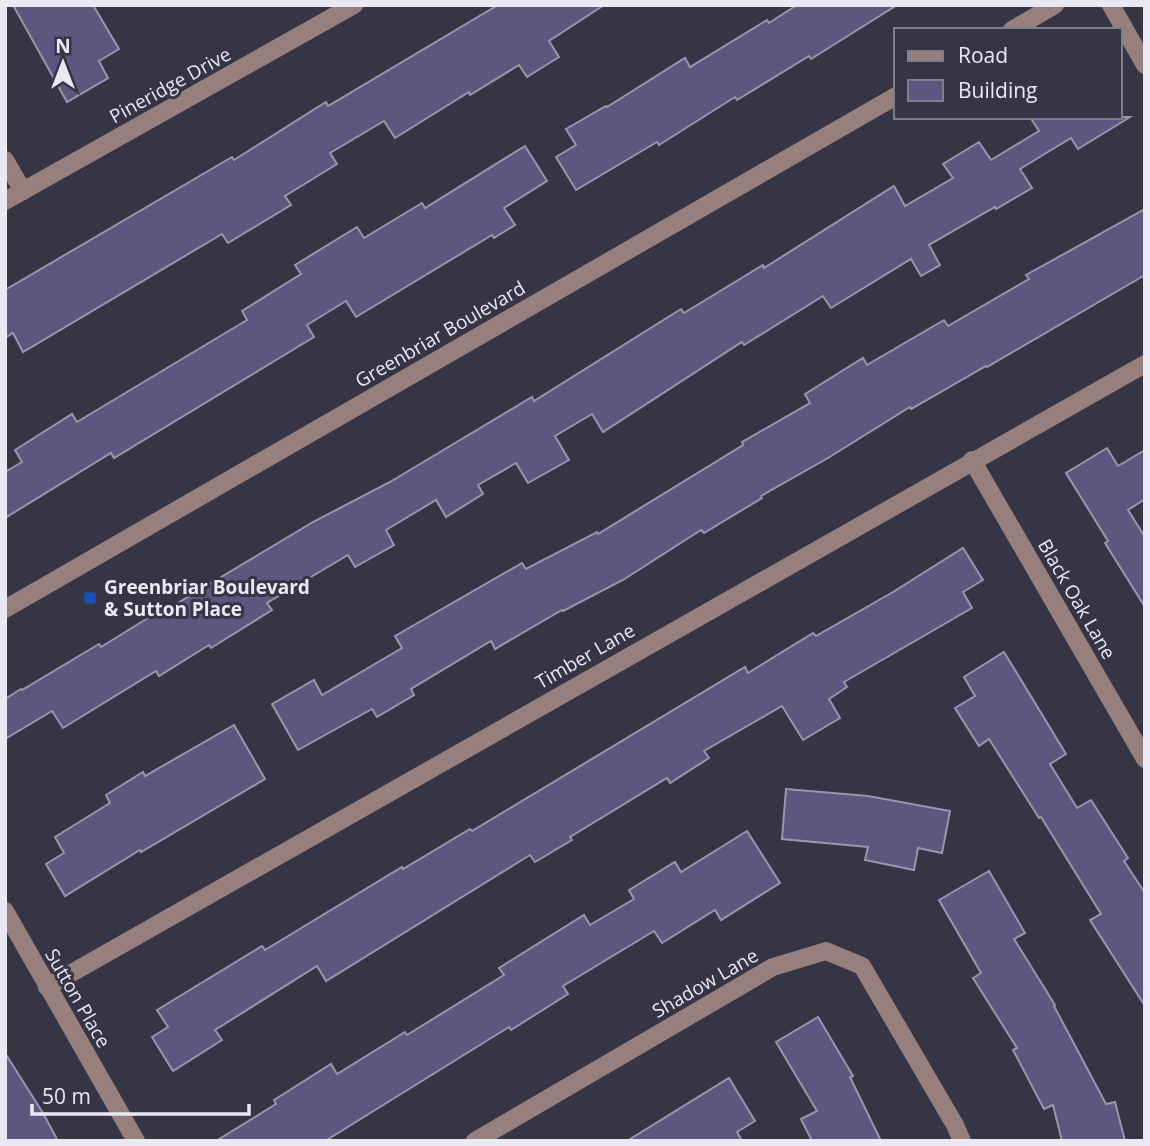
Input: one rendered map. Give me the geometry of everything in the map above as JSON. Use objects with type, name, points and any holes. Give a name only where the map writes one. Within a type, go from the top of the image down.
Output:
[{"type":"street","name":"Pineridge Drive","points":[[5,201],[326,12],[354,5]]},
{"type":"street","points":[[1015,28],[1055,5]]},
{"type":"street","points":[[1111,5],[1145,65]]},
{"type":"street","name":"Greenbriar Boulevard","points":[[5,609],[894,97]]},
{"type":"street","points":[[5,160],[23,191]]},
{"type":"street","name":"Timber Lane","points":[[47,987],[1145,364]]},
{"type":"street","name":"Black Oak Lane","points":[[972,460],[1145,759]]},
{"type":"street","name":"Sutton Place","points":[[5,911],[136,1141]]},
{"type":"street","name":"Shadow Lane","points":[[475,1141],[773,967],[826,951],[862,966],[962,1141]]},
{"type":"building","points":[[13,5],[93,5],[119,49],[99,61],[108,78],[67,102]]},
{"type":"building","points":[[498,5],[604,5],[549,41],[559,57],[527,77],[519,65],[395,138],[384,121],[330,153],[337,164],[285,196],[291,205],[228,243],[222,234],[23,352],[13,333],[5,338],[5,290],[232,157],[234,160],[326,102],[328,106]]},
{"type":"building","points":[[797,5],[897,5],[811,59],[809,56],[737,100],[735,97],[659,145],[657,142],[576,190],[556,157],[576,145],[566,129],[607,107],[685,58],[690,67]]},
{"type":"building","points":[[1130,117],[1078,149],[1071,138],[1020,169],[1032,188],[929,245],[940,265],[921,276],[911,259],[831,308],[823,296],[744,345],[742,342],[603,432],[592,414],[555,436],[569,460],[528,483],[516,463],[478,485],[483,494],[446,517],[436,500],[386,530],[394,545],[355,567],[348,555],[267,603],[272,610],[211,648],[209,645],[159,676],[156,671],[63,728],[52,711],[5,739],[5,699],[21,689],[99,644],[101,647],[169,605],[171,607],[313,522],[390,482],[532,397],[534,401],[681,309],[684,313],[763,265],[764,268],[894,186],[905,206],[953,178],[943,164],[979,142],[991,160],[1039,131],[1031,119]]},
{"type":"building","points":[[525,146],[547,181],[504,208],[515,225],[494,238],[492,235],[356,317],[346,301],[307,325],[314,337],[114,458],[111,453],[5,518],[5,472],[22,462],[15,450],[72,414],[77,422],[247,320],[242,311],[301,274],[295,265],[357,227],[364,238],[422,203],[425,208]]},
{"type":"building","points":[[1145,209],[1145,275],[987,367],[911,409],[910,407],[704,533],[701,530],[623,580],[562,610],[495,649],[491,641],[411,689],[414,695],[377,717],[372,709],[298,750],[272,704],[314,680],[322,695],[402,648],[395,636],[522,563],[526,569],[597,532],[598,534],[743,445],[742,442],[810,403],[805,394],[863,358],[867,365],[944,320],[948,326],[1029,279],[1026,275]]},
{"type":"building","points":[[1107,448],[1118,466],[1145,450],[1145,499],[1128,510],[1145,537],[1145,607],[1066,473]]},
{"type":"building","points":[[963,548],[983,580],[963,592],[972,608],[844,682],[847,687],[829,699],[840,718],[803,740],[782,706],[704,751],[709,758],[670,783],[667,778],[570,837],[572,840],[535,862],[530,855],[326,981],[317,966],[215,1030],[222,1040],[173,1071],[152,1037],[168,1027],[157,1010],[262,946],[265,950],[402,867],[403,869],[470,829],[472,831],[745,667],[748,673],[813,633],[816,636]]},
{"type":"building","points":[[1004,652],[1066,754],[1050,764],[1077,808],[1091,800],[1128,858],[1124,861],[1145,893],[1145,1006],[1090,920],[1101,914],[1041,817],[1039,818],[989,739],[979,746],[955,708],[975,696],[964,677]]},
{"type":"building","points":[[234,725],[265,779],[65,896],[46,864],[64,853],[55,837],[110,803],[106,795],[143,772],[145,776]]},
{"type":"building","points":[[786,789],[868,796],[950,811],[942,853],[918,848],[914,870],[865,860],[868,847],[782,839]]},
{"type":"building","points":[[747,831],[780,883],[721,920],[715,910],[662,943],[654,931],[563,986],[568,994],[511,1030],[509,1027],[325,1141],[216,1141],[276,1104],[274,1100],[331,1064],[337,1074],[405,1032],[407,1035],[504,975],[499,968],[584,915],[590,925],[634,899],[629,890],[675,862],[681,872]]},
{"type":"building","points":[[989,871],[1025,933],[1014,939],[1055,1005],[1106,1104],[1115,1102],[1125,1141],[1062,1141],[1053,1105],[1044,1109],[1013,1050],[1017,1048],[973,978],[981,973],[939,900]]},
{"type":"building","points":[[818,1017],[853,1076],[850,1077],[881,1141],[812,1141],[801,1119],[817,1111],[776,1042]]},
{"type":"building","points":[[5,1053],[43,1113],[58,1141],[5,1141]]},
{"type":"building","points":[[729,1078],[755,1121],[737,1132],[742,1141],[627,1141]]},
{"type":"place","name":"Greenbriar Boulevard & Sutton Place","points":[[90,598]]}]
